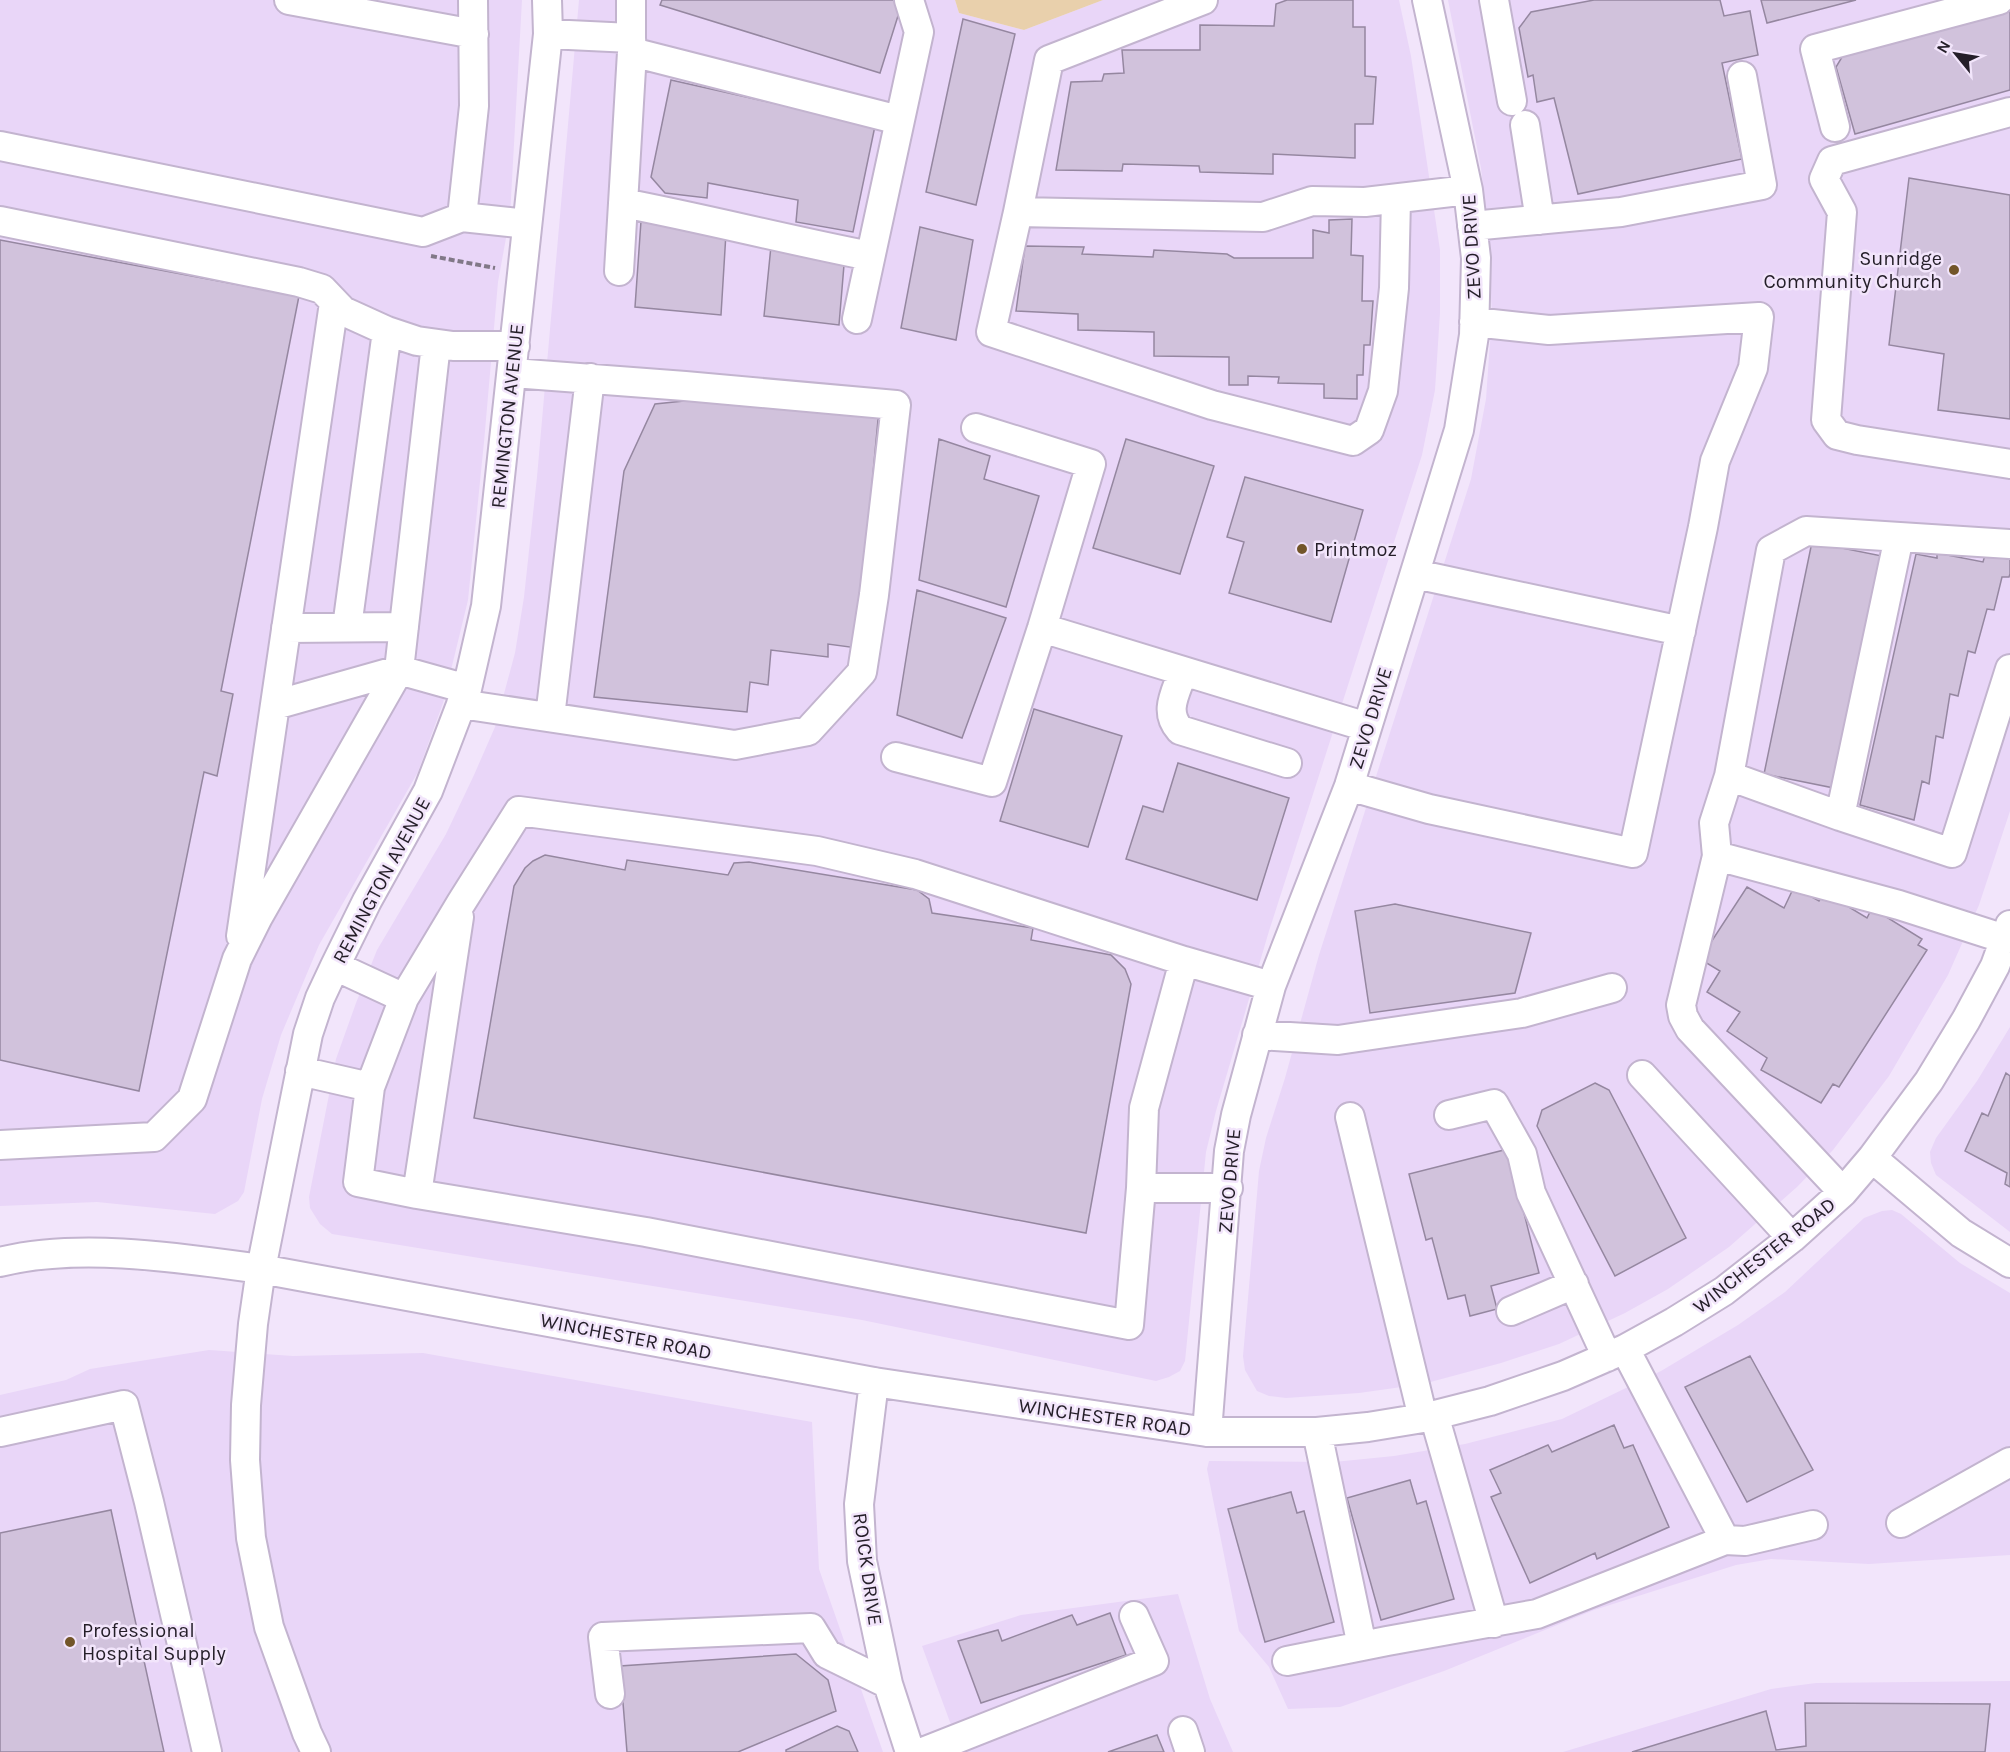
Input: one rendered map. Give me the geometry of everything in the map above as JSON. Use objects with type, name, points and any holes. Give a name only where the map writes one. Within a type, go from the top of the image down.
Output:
[{"type":"street","points":[[289,0],[474,34]]},
{"type":"street","points":[[462,217],[474,106],[473,0]]},
{"type":"street","name":"REMINGTON AVENUE","points":[[316,1752],[269,1627],[252,1538],[245,1460],[246,1405],[253,1324],[261,1269],[308,1034],[320,998],[367,901],[428,791],[464,696],[486,606],[548,34],[547,0]]},
{"type":"street","points":[[619,271],[632,45],[630,0]]},
{"type":"street","points":[[857,319],[919,32],[909,0]]},
{"type":"street","points":[[1203,0],[1049,60],[991,332],[1212,405],[1353,441],[1370,430],[1383,391],[1394,288],[1396,199]]},
{"type":"street","name":"ZEVO DRIVE","points":[[1207,1432],[1228,1188],[1229,1151],[1236,1115],[1271,986],[1349,786],[1459,430],[1474,322],[1476,258],[1468,190],[1427,0]]},
{"type":"street","points":[[1494,0],[1540,220]]},
{"type":"street","points":[[1835,127],[1815,49],[1999,0]]},
{"type":"street","points":[[548,34],[632,45],[899,120]]},
{"type":"street","points":[[1472,225],[1621,212],[1762,185],[1742,76]]},
{"type":"street","points":[[2010,112],[1832,161],[1824,179],[1842,212],[1826,420],[1837,435],[1857,440],[2010,464]]},
{"type":"street","points":[[0,146],[423,231],[462,217],[527,224]]},
{"type":"street","points":[[1018,212],[1263,217],[1312,201],[1365,202],[1468,190]]},
{"type":"street","points":[[623,203],[691,216],[763,235],[870,256]]},
{"type":"street","points":[[0,221],[299,282],[322,289],[343,311],[387,331],[417,341],[514,359],[590,378],[896,405],[874,595],[862,672],[808,731],[735,745],[550,717],[464,696],[399,670],[275,705]]},
{"type":"street","points":[[237,959],[334,303]]},
{"type":"street","points":[[1349,786],[1429,809],[1633,853],[1715,461],[1754,368],[1759,317],[1549,330],[1474,322]]},
{"type":"street","points":[[347,627],[387,331]]},
{"type":"street","points":[[0,1145],[154,1137],[192,1099],[237,959],[258,917],[399,670],[436,344]]},
{"type":"street","points":[[550,717],[590,378]]},
{"type":"street","points":[[896,757],[992,782],[1042,628],[1091,464],[976,428]]},
{"type":"street","points":[[1843,1192],[1690,1029],[1683,1016],[1681,1005],[1717,856],[1714,823],[1729,776],[1771,550],[1806,531],[2010,544]]},
{"type":"street","points":[[1840,816],[1899,537]]},
{"type":"street","points":[[1415,574],[1681,631]]},
{"type":"street","points":[[286,628],[404,627]]},
{"type":"street","points":[[1042,628],[1367,727]]},
{"type":"street","points":[[1183,671],[1170,711],[1172,720],[1180,729],[1287,763]]},
{"type":"street","points":[[1729,776],[1952,853],[2008,685]]},
{"type":"street","points":[[1184,962],[1144,1108],[1141,1188],[1129,1325],[646,1232],[358,1182],[370,1087],[404,998],[519,811],[817,851],[915,874],[1184,962],[1271,986]]},
{"type":"street","points":[[1717,856],[2008,932]]},
{"type":"street","points":[[417,1194],[461,903]]},
{"type":"street","name":"WINCHESTER ROAD","points":[[0,1262],[16,1258],[85,1253],[174,1257],[261,1269],[874,1383],[1207,1432],[1317,1432],[1368,1427],[1428,1417],[1500,1398],[1563,1376],[1616,1353],[1674,1322],[1724,1291],[1792,1238],[1843,1192],[1872,1158],[1929,1081],[1966,1020],[1995,966],[2008,932]]},
{"type":"street","points":[[335,966],[404,998]]},
{"type":"street","points":[[1257,1035],[1338,1040],[1522,1013],[1612,988]]},
{"type":"street","points":[[300,1071],[370,1087]]},
{"type":"street","points":[[1642,1076],[1792,1238]]},
{"type":"street","points":[[1449,1115],[1494,1104],[1522,1154],[1531,1193],[1574,1284],[1725,1540]]},
{"type":"street","points":[[1350,1117],[1428,1417],[1494,1623]]},
{"type":"street","points":[[1872,1158],[1961,1233],[2010,1263]]},
{"type":"street","points":[[1141,1188],[1228,1188]]},
{"type":"street","points":[[1510,1311],[1574,1284]]},
{"type":"street","name":"ROICK DRIVE","points":[[874,1383],[859,1504],[862,1561],[888,1684],[910,1752]]},
{"type":"street","points":[[0,1432],[124,1405],[207,1752]]},
{"type":"street","points":[[1317,1432],[1362,1646]]},
{"type":"street","points":[[1901,1523],[2010,1462]]},
{"type":"street","points":[[1287,1661],[1538,1614],[1725,1540],[1745,1541],[1813,1525]]},
{"type":"street","points":[[923,1752],[1154,1661],[1134,1616]]},
{"type":"street","points":[[610,1694],[603,1637],[811,1628],[827,1654],[888,1684]]},
{"type":"path","points":[[425,255],[495,268]]},
{"type":"shaded area","points":[[0,0],[522,0],[510,216],[498,282],[468,600],[443,703],[418,772],[319,945],[281,1035],[262,1099],[244,1192],[238,1201],[215,1214],[97,1202],[0,1206]]},
{"type":"shaded area","points":[[579,0],[955,0],[959,13],[1024,30],[1103,0],[1399,0],[1411,56],[1440,250],[1440,313],[1435,390],[1422,455],[1269,931],[1216,1111],[1206,1152],[1185,1361],[1180,1371],[1169,1377],[1156,1381],[862,1320],[332,1234],[320,1224],[310,1208],[309,1197],[336,1059],[356,1003],[377,950],[446,834],[474,775],[495,727],[515,653],[524,597],[537,477]]},
{"type":"shaded area","points":[[955,0],[1103,0],[1024,30],[959,13]]},
{"type":"shaded area","points":[[1448,0],[2010,0],[2010,811],[1979,905],[1948,975],[1889,1076],[1833,1150],[1797,1187],[1729,1247],[1668,1289],[1625,1313],[1559,1344],[1501,1363],[1423,1384],[1359,1393],[1286,1398],[1269,1396],[1257,1391],[1245,1370],[1243,1356],[1259,1171],[1266,1138],[1319,955],[1471,479],[1486,399],[1492,314],[1485,206],[1481,168]]},
{"type":"shaded area","points":[[2010,1027],[2010,1232],[1936,1175],[1931,1163],[1930,1152],[1936,1138],[1977,1081]]},
{"type":"shaded area","points":[[1892,1210],[1901,1214],[1960,1263],[2010,1293],[2010,1555],[1869,1564],[1771,1559],[1736,1565],[1594,1610],[1444,1671],[1340,1707],[1288,1709],[1269,1667],[1239,1631],[1207,1469],[1209,1461],[1334,1462],[1394,1456],[1465,1444],[1562,1419],[1661,1371],[1738,1325],[1785,1292],[1864,1218]]},
{"type":"shaded area","points":[[209,1350],[293,1356],[423,1353],[812,1422],[819,1569],[883,1752],[0,1752],[0,1395],[66,1380],[90,1369]]},
{"type":"shaded area","points":[[1178,1594],[1210,1699],[1233,1752],[961,1752],[922,1646],[1021,1615]]},
{"type":"shaded area","points":[[2010,1681],[2010,1752],[1563,1752],[1771,1689],[1816,1683]]},
{"type":"building","points":[[662,0],[903,0],[880,73],[660,5]]},
{"type":"building","points":[[1287,0],[1353,0],[1353,27],[1365,27],[1365,76],[1376,77],[1373,124],[1355,124],[1355,158],[1273,154],[1273,174],[1200,172],[1199,166],[1123,164],[1122,171],[1056,170],[1071,82],[1102,81],[1104,74],[1124,73],[1122,50],[1200,50],[1200,25],[1274,26],[1276,4]]},
{"type":"building","points":[[1594,0],[1720,0],[1724,16],[1750,11],[1758,55],[1722,63],[1742,159],[1578,194],[1554,98],[1537,102],[1533,75],[1528,77],[1519,28],[1531,12]]},
{"type":"building","points":[[1761,0],[1856,0],[1767,23]]},
{"type":"building","points":[[2010,10],[2010,90],[1855,134],[1836,67],[1845,52]]},
{"type":"building","points":[[963,19],[1015,34],[976,205],[926,192]]},
{"type":"building","points":[[671,80],[875,126],[853,232],[796,222],[798,200],[708,183],[707,198],[665,193],[651,177]]},
{"type":"building","name":"Sunridge Community Church","points":[[1909,178],[2010,195],[2010,419],[1938,410],[1944,354],[1889,345]]},
{"type":"building","points":[[1352,219],[1351,255],[1363,256],[1362,301],[1373,301],[1370,345],[1364,345],[1363,375],[1357,375],[1357,399],[1324,398],[1324,384],[1278,383],[1279,377],[1248,376],[1248,385],[1229,385],[1229,357],[1154,356],[1154,332],[1078,330],[1078,314],[1016,311],[1025,246],[1084,247],[1082,254],[1153,257],[1154,250],[1227,254],[1234,258],[1313,258],[1313,230],[1329,233],[1329,220]]},
{"type":"building","points":[[641,221],[726,233],[721,315],[635,307]]},
{"type":"building","points":[[920,227],[973,240],[956,340],[901,328]]},
{"type":"building","points":[[0,240],[299,296],[221,691],[233,694],[217,776],[204,772],[139,1091],[0,1060]]},
{"type":"building","points":[[771,246],[845,253],[839,325],[764,316]]},
{"type":"building","points":[[752,394],[879,409],[857,648],[828,644],[828,657],[771,650],[768,685],[750,682],[747,712],[594,697],[624,471],[655,404]]},
{"type":"building","points":[[939,439],[990,456],[984,479],[1039,496],[1006,607],[919,580]]},
{"type":"building","points":[[1126,439],[1214,466],[1180,574],[1093,548]]},
{"type":"building","points":[[1245,477],[1363,510],[1331,622],[1229,593],[1244,542],[1227,537]]},
{"type":"building","points":[[1812,542],[1882,556],[1834,788],[1764,774]]},
{"type":"building","points":[[1937,553],[1983,562],[1985,555],[2010,559],[2010,574],[2009,577],[2002,577],[1994,610],[1987,609],[1975,653],[1968,651],[1958,696],[1950,694],[1943,738],[1936,736],[1929,784],[1922,781],[1914,820],[1860,805],[1916,554],[1937,558]]},
{"type":"building","points":[[917,590],[1006,618],[962,738],[897,715]]},
{"type":"building","points":[[1034,709],[1122,736],[1088,847],[1000,821]]},
{"type":"building","points":[[1178,763],[1289,798],[1257,900],[1126,859],[1143,806],[1163,812]]},
{"type":"building","points":[[545,855],[625,870],[627,860],[728,875],[734,863],[749,862],[917,890],[929,899],[932,913],[1033,928],[1031,940],[1111,955],[1125,969],[1131,984],[1086,1233],[474,1118],[514,886],[525,868]]},
{"type":"building","points":[[1747,887],[1784,908],[1794,887],[1819,901],[1824,892],[1867,918],[1872,908],[1922,939],[1918,945],[1927,950],[1839,1087],[1833,1084],[1821,1103],[1761,1070],[1767,1058],[1727,1031],[1740,1012],[1707,992],[1720,971],[1700,959]]},
{"type":"building","points":[[1395,904],[1531,933],[1515,993],[1370,1013],[1355,911]]},
{"type":"building","points":[[2006,1073],[2010,1076],[2010,1187],[2005,1184],[2007,1173],[1965,1151],[1982,1113],[1988,1116]]},
{"type":"building","points":[[1595,1083],[1609,1090],[1686,1238],[1615,1276],[1537,1126],[1542,1110]]},
{"type":"building","points":[[1508,1149],[1539,1273],[1491,1286],[1497,1309],[1470,1316],[1465,1295],[1448,1299],[1432,1238],[1426,1240],[1409,1174]]},
{"type":"building","points":[[1750,1356],[1813,1470],[1747,1502],[1685,1387]]},
{"type":"building","points":[[1614,1425],[1624,1448],[1633,1445],[1669,1527],[1597,1559],[1595,1553],[1530,1583],[1491,1497],[1501,1493],[1490,1470],[1548,1445],[1552,1452]]},
{"type":"building","points":[[1410,1480],[1417,1504],[1426,1501],[1454,1599],[1381,1620],[1347,1498]]},
{"type":"building","points":[[1291,1492],[1297,1513],[1304,1511],[1334,1622],[1265,1642],[1228,1509]]},
{"type":"building","name":"Professional Hospital Supply","points":[[111,1510],[164,1752],[0,1752],[0,1533]]},
{"type":"building","points":[[1110,1613],[1126,1655],[981,1703],[958,1641],[998,1630],[1002,1641],[1072,1615],[1077,1625]]},
{"type":"building","points":[[796,1654],[828,1680],[836,1711],[738,1752],[627,1752],[620,1666]]},
{"type":"building","points":[[1805,1703],[1990,1704],[1985,1752],[1632,1752],[1766,1711],[1776,1750],[1806,1746]]},
{"type":"building","points":[[837,1726],[849,1731],[858,1752],[786,1752],[786,1750]]},
{"type":"building","points":[[1157,1735],[1164,1752],[1108,1752]]},
{"type":"place","name":"Sunridge Community Church","points":[[1954,270]]},
{"type":"place","name":"Printmoz","points":[[1302,549]]},
{"type":"place","name":"Professional Hospital Supply","points":[[70,1642]]}]
